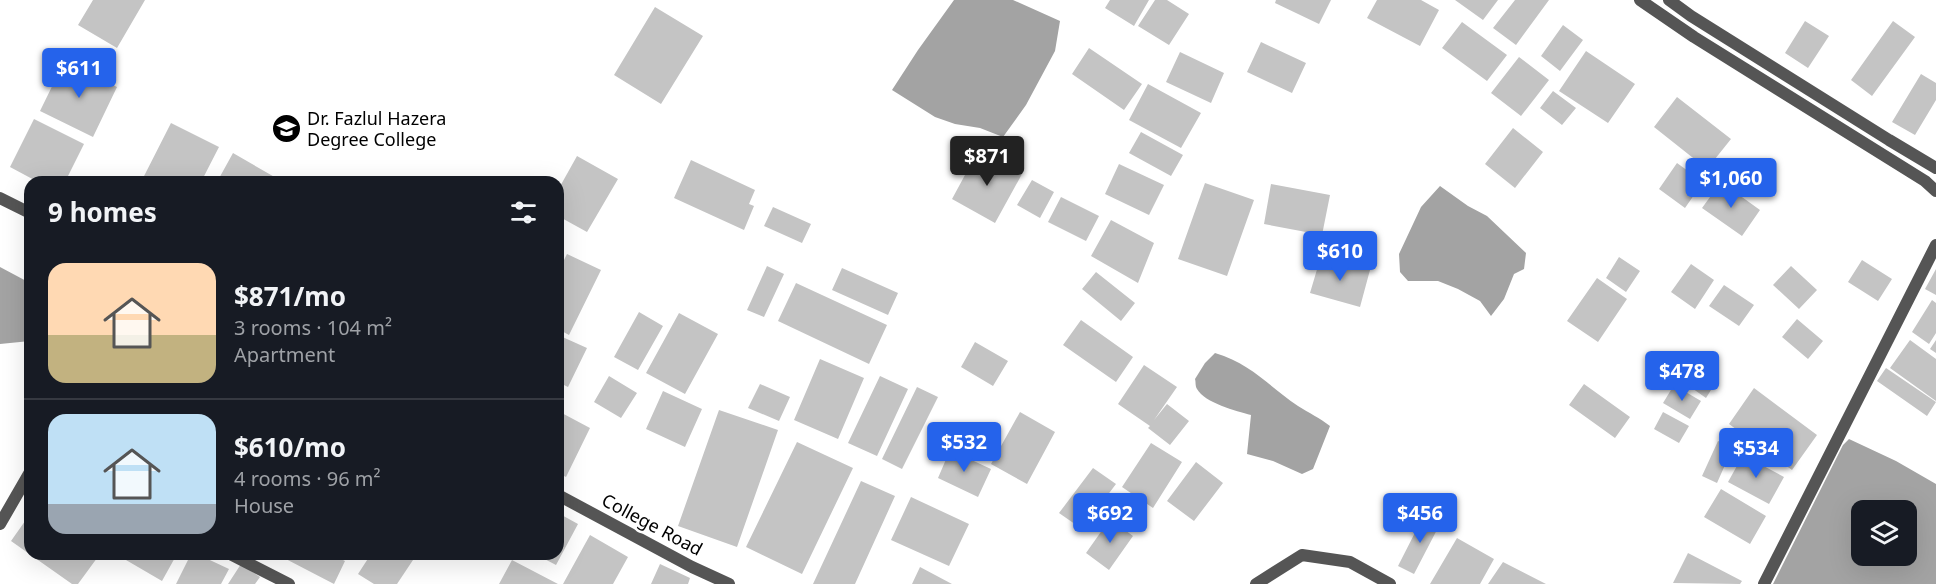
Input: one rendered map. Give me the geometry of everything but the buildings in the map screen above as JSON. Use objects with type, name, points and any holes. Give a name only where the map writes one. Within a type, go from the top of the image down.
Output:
[{"type":"street","points":[[1640,0],[1694,37],[1936,190]]},
{"type":"street","points":[[1669,0],[1936,168]]},
{"type":"street","points":[[0,198],[24,210]]},
{"type":"street","points":[[1764,584],[1936,245]]},
{"type":"street","points":[[0,524],[24,482]]},
{"type":"street","name":"College Road","points":[[564,498],[692,567],[729,584]]},
{"type":"street","points":[[1256,584],[1302,555],[1350,562],[1390,584]]},
{"type":"street","points":[[242,560],[289,584]]},
{"type":"shaded area","points":[[954,0],[1013,0],[1060,21],[1055,51],[1026,105],[1003,137],[980,128],[955,124],[935,117],[892,90]]},
{"type":"shaded area","points":[[1440,186],[1487,216],[1526,253],[1524,269],[1514,274],[1504,299],[1491,316],[1480,301],[1458,289],[1438,281],[1408,281],[1400,272],[1399,254],[1421,207]]},
{"type":"shaded area","points":[[0,267],[24,280],[24,342],[0,344]]},
{"type":"shaded area","points":[[1215,353],[1250,369],[1298,406],[1330,426],[1313,469],[1302,474],[1273,461],[1247,454],[1251,415],[1214,402],[1201,394],[1196,387],[1195,379],[1205,363]]},
{"type":"shaded area","points":[[1849,439],[1896,461],[1936,484],[1936,584],[1773,584],[1843,445]]},
{"type":"place","name":"Dr. Fazlul Hazera Degree College","points":[[286,129]]}]
